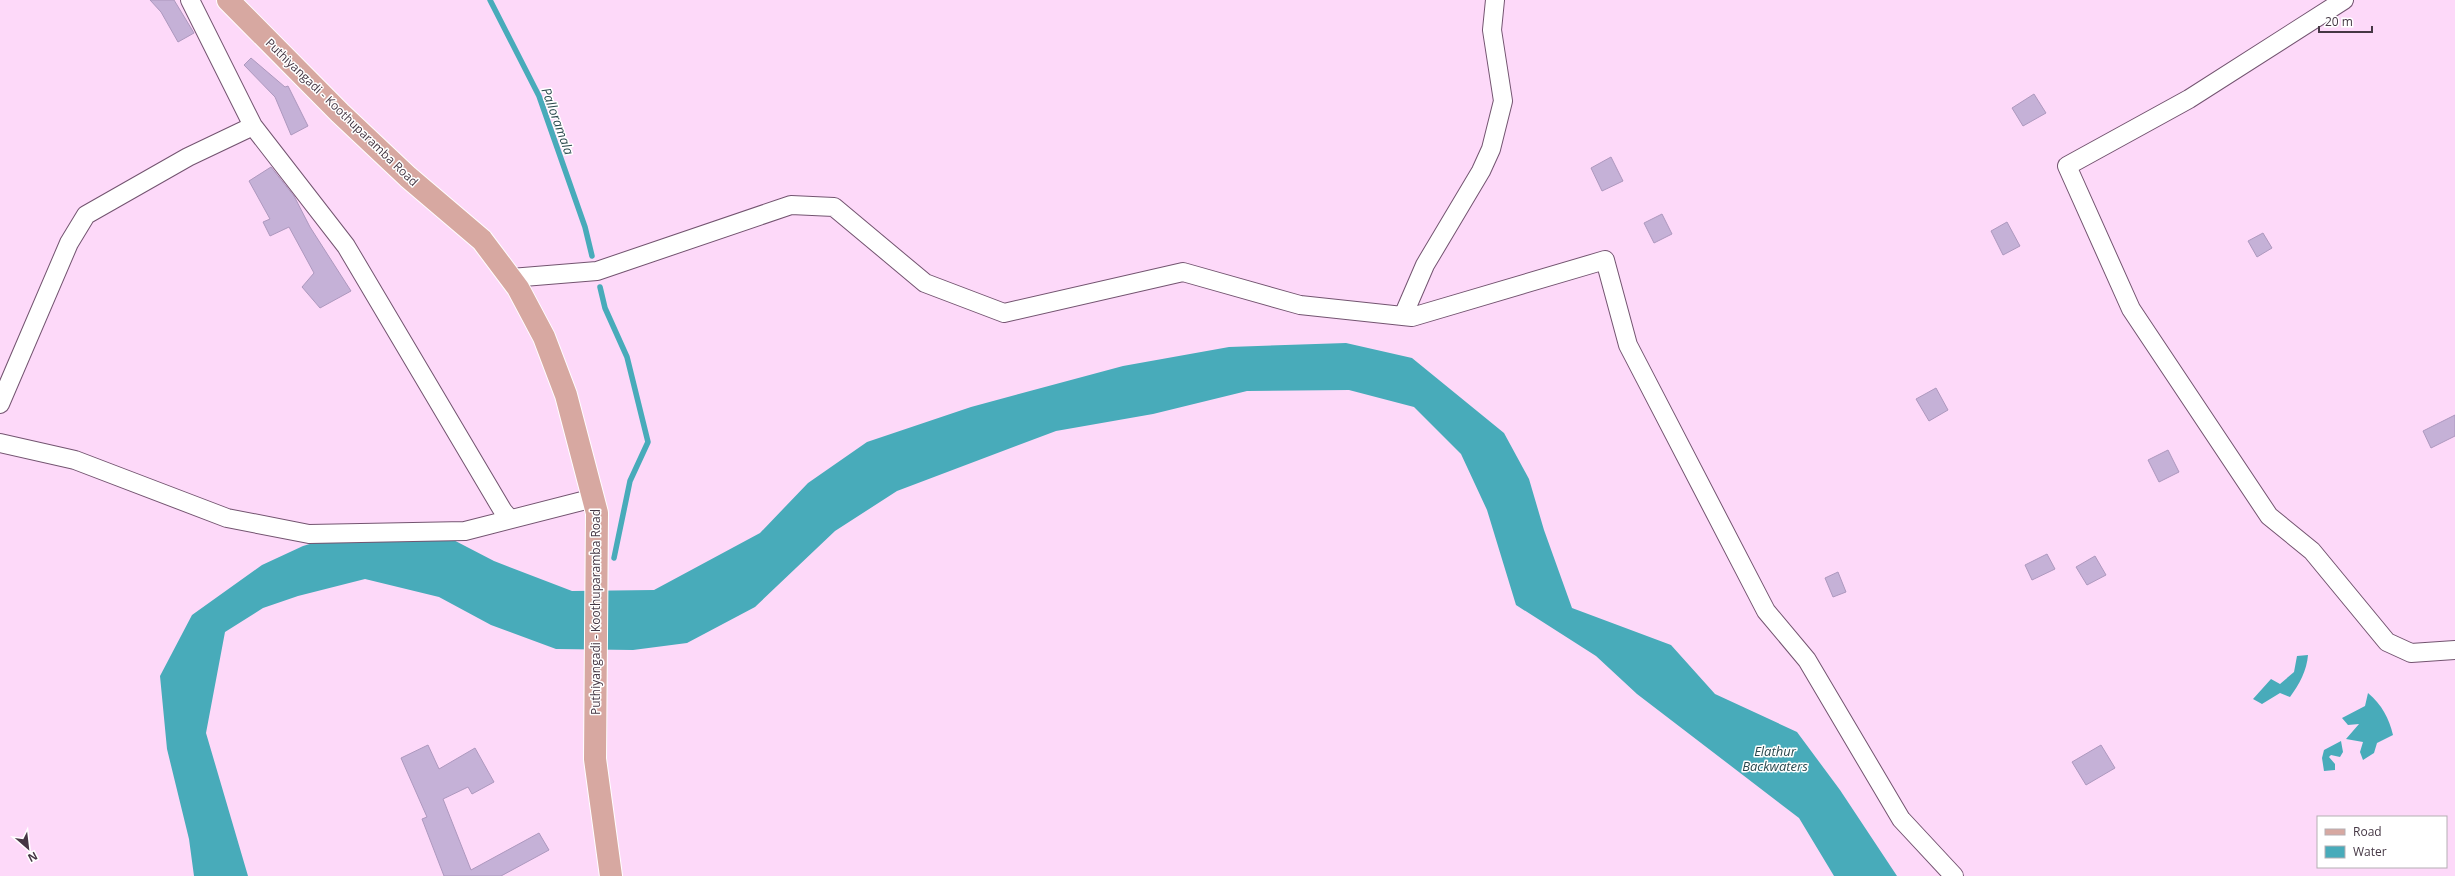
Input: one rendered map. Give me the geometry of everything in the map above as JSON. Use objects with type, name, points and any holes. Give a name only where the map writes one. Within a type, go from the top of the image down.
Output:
[{"type":"main road","name":"Puthiyangadi - Koothuparamba Road","points":[[228,0],[340,114],[408,177],[482,240],[511,278],[544,337],[566,395],[595,506],[595,759],[611,876]]},
{"type":"street","points":[[190,0],[253,126],[346,246],[503,511],[510,519]]},
{"type":"street","points":[[1403,316],[1425,266],[1482,171],[1492,149],[1503,101],[1492,30],[1495,0]]},
{"type":"street","points":[[2344,0],[2189,99],[2067,166],[2131,309],[2269,516],[2312,551],[2387,642],[2411,653],[2455,650]]},
{"type":"street","points":[[0,404],[69,243],[86,215],[188,157],[253,126]]},
{"type":"street","points":[[511,278],[597,271],[791,205],[834,207],[925,283],[1004,313],[1183,272],[1300,305],[1412,318],[1605,260],[1628,345],[1766,611],[1807,660],[1901,819],[1954,876]]},
{"type":"street","points":[[0,443],[75,460],[226,518],[308,534],[465,531],[510,519],[595,506]]},
{"type":"water","name":"Elathur Backwaters","points":[[1346,343],[1412,358],[1504,433],[1529,479],[1544,530],[1572,608],[1671,645],[1715,694],[1797,732],[1840,790],[1897,876],[1834,876],[1799,818],[1637,694],[1596,656],[1516,605],[1487,510],[1461,454],[1414,407],[1349,390],[1247,391],[1153,414],[1056,431],[897,491],[835,531],[755,607],[687,643],[633,650],[556,649],[491,625],[439,597],[365,579],[298,596],[263,608],[225,632],[206,733],[248,876],[194,876],[189,839],[167,749],[160,676],[192,615],[262,565],[303,546],[353,531],[440,533],[494,561],[572,591],[654,590],[760,533],[808,483],[867,442],[971,407],[1123,366],[1229,347]]},
{"type":"water","points":[[2308,655],[2302,677],[2290,697],[2280,693],[2262,704],[2253,699],[2271,679],[2280,684],[2294,672],[2297,656]]},
{"type":"water","points":[[2368,693],[2384,712],[2393,735],[2377,743],[2374,753],[2363,760],[2360,752],[2363,742],[2346,739],[2359,724],[2348,725],[2342,718],[2365,706]]},
{"type":"water","points":[[2341,741],[2343,752],[2340,757],[2331,755],[2329,757],[2335,764],[2335,770],[2324,771],[2322,758],[2324,750]]},
{"type":"building","points":[[150,0],[174,0],[194,33],[178,42],[161,12]]},
{"type":"building","points":[[251,58],[285,87],[288,86],[308,126],[291,135],[275,97],[244,65]]},
{"type":"building","points":[[2034,94],[2046,113],[2023,126],[2012,108]]},
{"type":"building","points":[[1611,157],[1623,181],[1602,191],[1591,168]]},
{"type":"building","points":[[271,167],[294,196],[310,227],[351,291],[320,308],[302,287],[314,273],[289,227],[270,236],[263,222],[270,219],[249,181]]},
{"type":"building","points":[[1662,214],[1672,234],[1654,243],[1644,223]]},
{"type":"building","points":[[2007,222],[2020,246],[2003,255],[1991,231]]},
{"type":"building","points":[[2263,233],[2272,248],[2257,257],[2248,241]]},
{"type":"building","points":[[1936,388],[1948,410],[1929,421],[1916,399]]},
{"type":"building","points":[[2455,415],[2455,436],[2431,448],[2423,431]]},
{"type":"building","points":[[2168,450],[2179,472],[2159,482],[2148,460]]},
{"type":"building","points":[[2047,554],[2055,569],[2032,580],[2025,565]]},
{"type":"building","points":[[2095,556],[2106,575],[2087,585],[2076,567]]},
{"type":"building","points":[[1838,572],[1846,592],[1833,597],[1825,578]]},
{"type":"building","points":[[428,745],[439,769],[475,748],[494,782],[472,794],[468,787],[443,799],[471,870],[539,833],[549,850],[501,876],[444,876],[422,819],[427,817],[401,758]]},
{"type":"building","points":[[2101,745],[2115,768],[2086,785],[2072,762]]},
{"type":"waterway","name":"Palloramala","points":[[490,0],[539,96],[585,227],[592,256]]},
{"type":"waterway","points":[[600,287],[605,308],[627,357],[648,442],[630,481],[614,558]]}]
